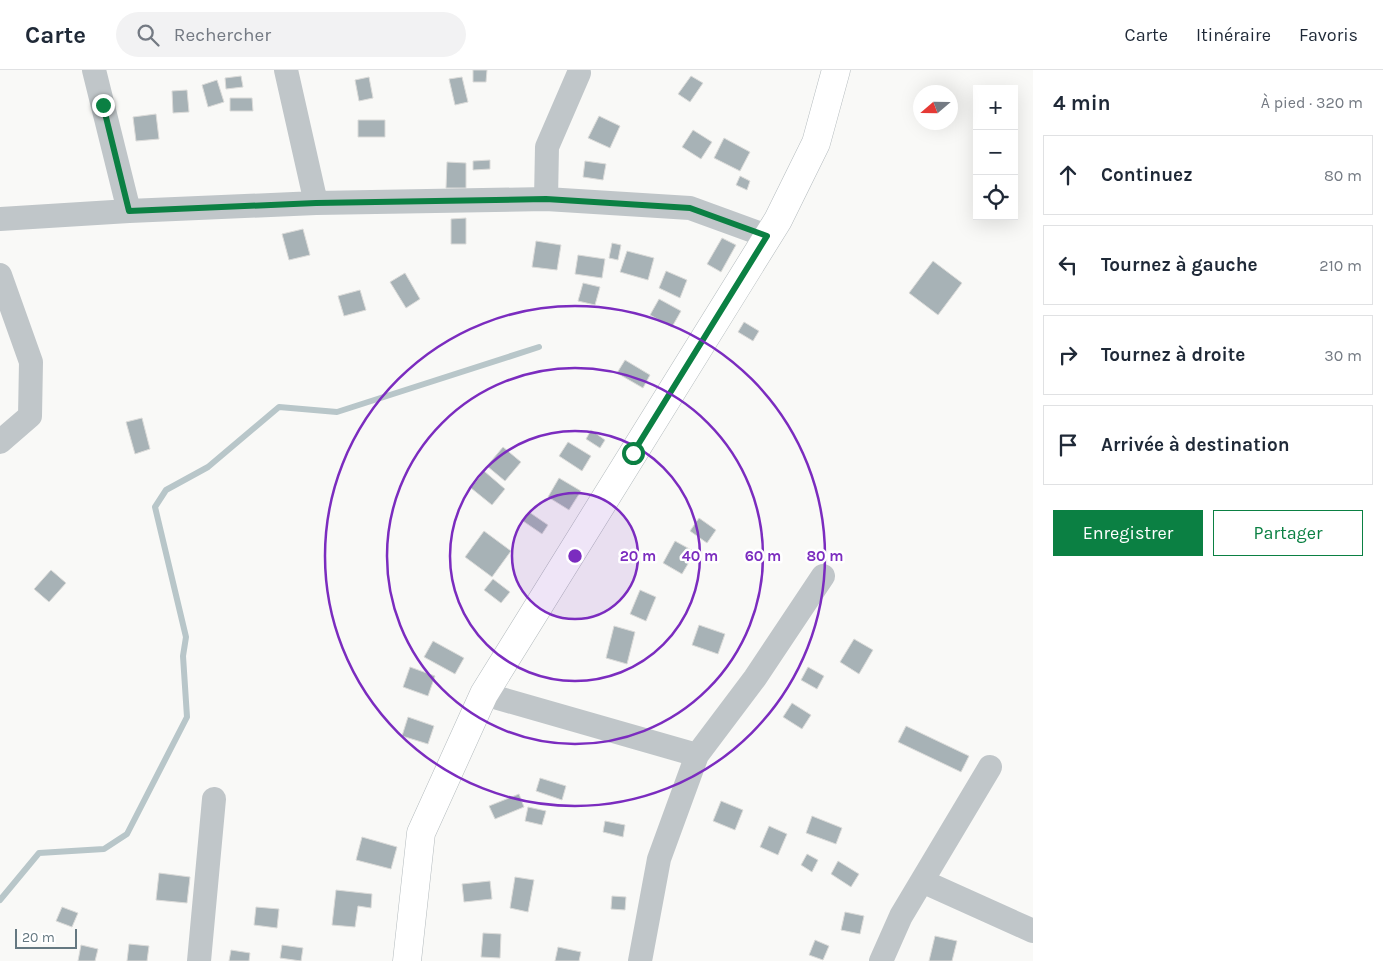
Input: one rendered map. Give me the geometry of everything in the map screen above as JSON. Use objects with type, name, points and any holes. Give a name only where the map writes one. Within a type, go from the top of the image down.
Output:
[{"type":"street","points":[[94,70],[129,211]]},
{"type":"street","points":[[286,70],[316,203]]},
{"type":"street","points":[[408,961],[421,833],[484,694],[778,220],[816,143],[836,70]]},
{"type":"street","points":[[546,199],[547,147],[580,73]]},
{"type":"street","points":[[0,219],[316,203],[546,199],[690,208],[767,236]]},
{"type":"street","points":[[0,275],[31,362],[30,416],[0,442]]},
{"type":"street","points":[[640,961],[659,859],[697,755],[755,678],[823,576]]},
{"type":"street","points":[[484,694],[697,755]]},
{"type":"street","points":[[882,961],[900,916],[990,767]]},
{"type":"street","points":[[199,961],[214,799]]},
{"type":"street","points":[[922,881],[1033,931]]},
{"type":"building","points":[[473,70],[487,70],[486,82],[473,82]]},
{"type":"building","points":[[241,76],[243,87],[226,89],[225,78]]},
{"type":"building","points":[[691,76],[703,83],[690,102],[678,94]]},
{"type":"building","points":[[369,77],[373,98],[359,101],[355,80]]},
{"type":"building","points":[[462,77],[468,102],[455,105],[449,79]]},
{"type":"building","points":[[217,80],[224,102],[208,107],[202,85]]},
{"type":"building","points":[[187,90],[189,112],[173,113],[172,91]]},
{"type":"building","points":[[230,98],[252,98],[253,111],[230,111]]},
{"type":"building","points":[[156,114],[159,139],[136,141],[133,117]]},
{"type":"building","points":[[599,116],[620,126],[610,148],[588,138]]},
{"type":"building","points":[[358,120],[385,120],[385,137],[358,137]]},
{"type":"building","points":[[693,130],[712,142],[701,159],[682,147]]},
{"type":"building","points":[[724,138],[750,152],[740,171],[714,158]]},
{"type":"building","points":[[490,160],[490,169],[473,170],[473,161]]},
{"type":"building","points":[[585,161],[606,164],[603,180],[583,177]]},
{"type":"building","points":[[447,162],[466,163],[466,188],[446,188]]},
{"type":"building","points":[[740,176],[750,181],[747,190],[736,185]]},
{"type":"building","points":[[466,218],[466,244],[451,244],[451,219]]},
{"type":"building","points":[[303,229],[310,255],[289,260],[282,234]]},
{"type":"building","points":[[722,238],[736,245],[721,272],[707,264]]},
{"type":"building","points":[[536,241],[561,245],[557,270],[532,267]]},
{"type":"building","points":[[612,243],[621,245],[618,260],[609,258]]},
{"type":"building","points":[[627,251],[654,258],[648,280],[620,272]]},
{"type":"building","points":[[578,255],[605,259],[602,278],[575,274]]},
{"type":"building","points":[[933,261],[962,283],[938,315],[909,293]]},
{"type":"building","points":[[666,271],[687,280],[680,298],[659,288]]},
{"type":"building","points":[[405,273],[420,299],[406,308],[390,282]]},
{"type":"building","points":[[583,283],[600,287],[595,305],[578,301]]},
{"type":"building","points":[[360,290],[366,310],[344,316],[338,296]]},
{"type":"building","points":[[659,299],[681,311],[672,327],[650,315]]},
{"type":"building","points":[[744,322],[759,331],[753,341],[738,332]]},
{"type":"building","points":[[625,360],[650,375],[643,388],[617,373]]},
{"type":"building","points":[[142,418],[150,449],[135,454],[126,422]]},
{"type":"building","points":[[591,430],[605,440],[600,448],[586,439]]},
{"type":"building","points":[[568,442],[591,456],[582,471],[559,456]]},
{"type":"building","points":[[503,447],[521,462],[505,481],[487,466]]},
{"type":"building","points":[[484,471],[505,489],[492,505],[471,488]]},
{"type":"building","points":[[559,478],[581,491],[569,510],[548,497]]},
{"type":"building","points":[[529,512],[548,525],[542,534],[523,521]]},
{"type":"building","points":[[699,518],[716,530],[707,543],[690,531]]},
{"type":"building","points":[[484,531],[511,551],[492,577],[465,557]]},
{"type":"building","points":[[675,541],[695,552],[682,574],[663,563]]},
{"type":"building","points":[[51,570],[66,583],[49,602],[34,589]]},
{"type":"building","points":[[493,579],[510,592],[501,603],[484,590]]},
{"type":"building","points":[[640,590],[656,597],[646,621],[630,614]]},
{"type":"building","points":[[699,625],[725,634],[718,654],[692,645]]},
{"type":"building","points":[[614,626],[635,632],[627,664],[606,658]]},
{"type":"building","points":[[854,639],[873,650],[859,674],[840,662]]},
{"type":"building","points":[[433,641],[464,658],[455,674],[424,657]]},
{"type":"building","points":[[410,667],[435,676],[428,696],[403,687]]},
{"type":"building","points":[[808,667],[824,676],[817,689],[801,680]]},
{"type":"building","points":[[792,703],[811,715],[802,729],[783,717]]},
{"type":"building","points":[[408,717],[434,726],[428,744],[402,736]]},
{"type":"building","points":[[906,726],[969,756],[961,772],[898,742]]},
{"type":"building","points":[[540,778],[566,786],[562,800],[536,791]]},
{"type":"building","points":[[519,794],[524,807],[495,819],[489,806]]},
{"type":"building","points":[[721,801],[743,810],[735,830],[713,821]]},
{"type":"building","points":[[528,807],[546,811],[542,825],[525,821]]},
{"type":"building","points":[[812,816],[842,828],[836,844],[806,833]]},
{"type":"building","points":[[605,821],[625,825],[623,837],[603,832]]},
{"type":"building","points":[[769,826],[787,834],[778,855],[760,847]]},
{"type":"building","points":[[362,837],[397,847],[391,869],[356,860]]},
{"type":"building","points":[[807,854],[818,860],[812,872],[801,865]]},
{"type":"building","points":[[838,861],[859,874],[851,887],[831,874]]},
{"type":"building","points":[[159,873],[190,877],[187,903],[156,900]]},
{"type":"building","points":[[515,877],[534,880],[528,912],[510,908]]},
{"type":"building","points":[[490,881],[492,899],[464,902],[462,884]]},
{"type":"building","points":[[336,890],[372,894],[371,908],[358,906],[355,927],[332,925]]},
{"type":"building","points":[[612,896],[626,897],[625,910],[611,909]]},
{"type":"building","points":[[62,907],[78,913],[72,927],[56,921]]},
{"type":"building","points":[[256,907],[279,909],[277,928],[254,925]]},
{"type":"building","points":[[845,912],[864,916],[860,934],[841,930]]},
{"type":"building","points":[[483,933],[501,934],[500,958],[481,957]]},
{"type":"building","points":[[935,936],[957,941],[952,961],[929,961]]},
{"type":"building","points":[[815,940],[829,946],[823,960],[809,955]]},
{"type":"building","points":[[129,944],[149,946],[147,961],[127,961]]},
{"type":"building","points":[[81,945],[98,949],[95,961],[78,961]]},
{"type":"building","points":[[282,945],[303,948],[301,961],[280,958]]},
{"type":"building","points":[[558,947],[581,952],[579,961],[555,961]]},
{"type":"building","points":[[231,950],[250,953],[249,961],[229,961]]},
{"type":"waterway","points":[[0,900],[39,853],[104,849],[127,834],[187,717],[183,656],[186,637],[155,507],[166,490],[208,467],[279,407],[337,412],[539,347]]},
{"type":"route","points":[[103,105],[129,211],[316,203],[546,199],[690,208],[767,236],[633,453]]}]
